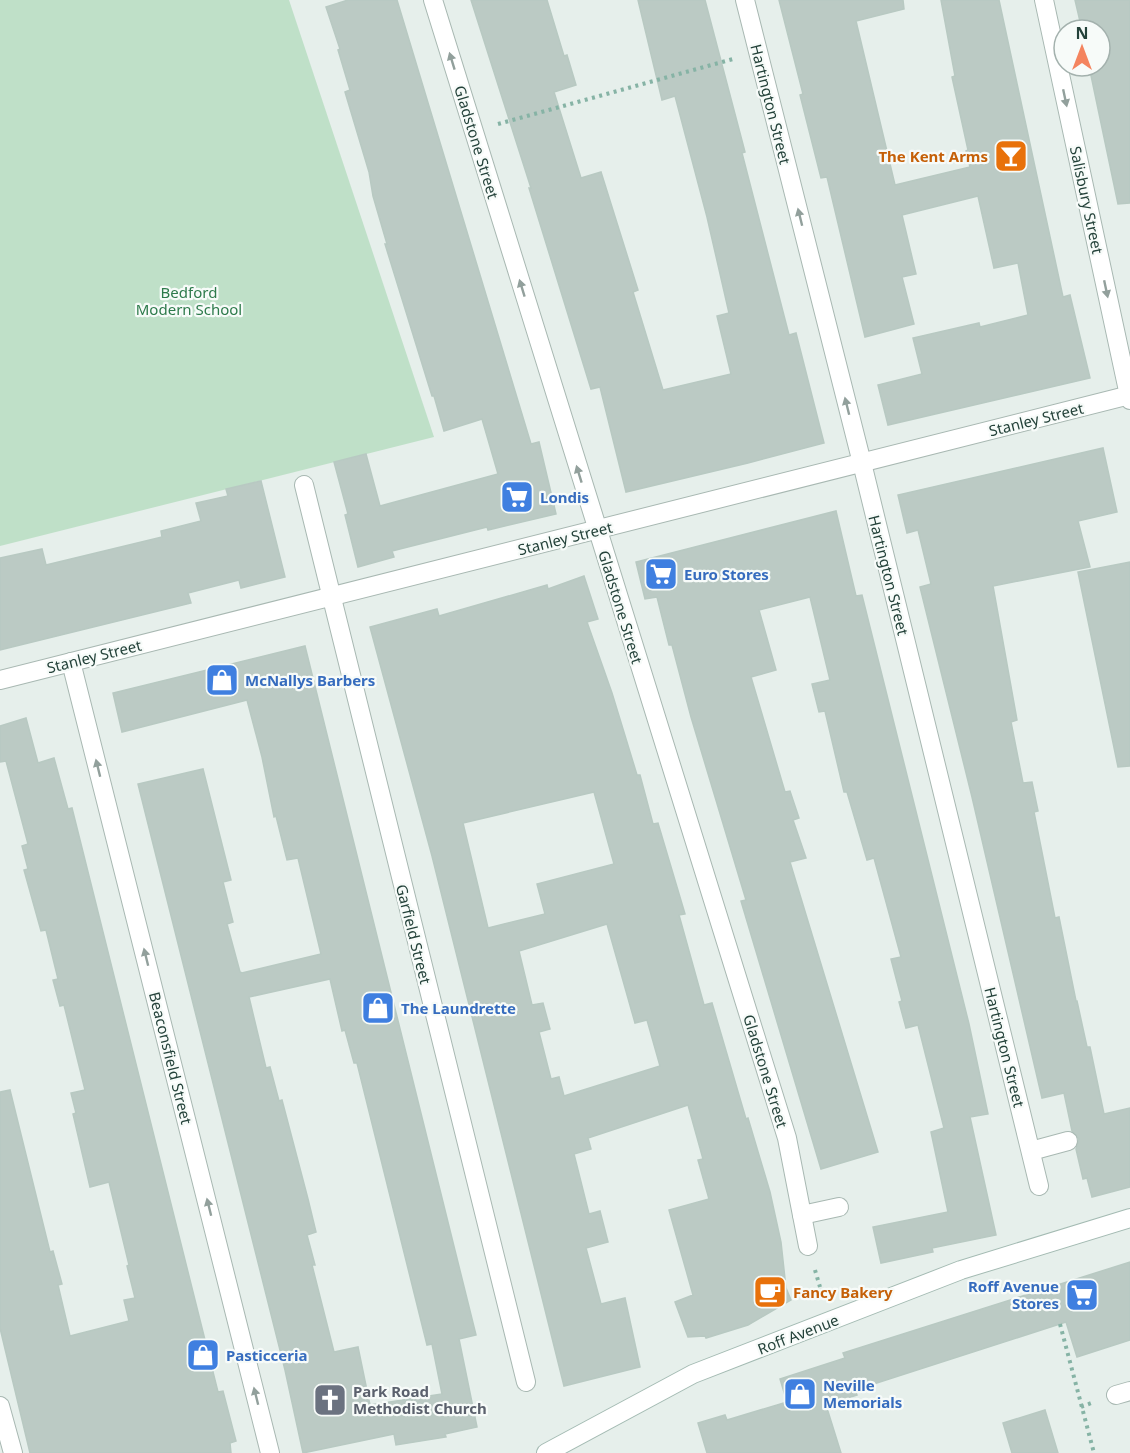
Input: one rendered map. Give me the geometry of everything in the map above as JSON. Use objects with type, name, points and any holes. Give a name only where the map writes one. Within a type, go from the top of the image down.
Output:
[{"type":"street","name":"Gladstone Street","points":[[433,0],[787,1138],[808,1246]]},
{"type":"street","name":"Hartington Street","points":[[745,0],[1040,1186]]},
{"type":"street","name":"Salisbury Street","points":[[1044,0],[1130,397]]},
{"type":"street","name":"Stanley Street","points":[[0,680],[1130,397]]},
{"type":"street","name":"Garfield Street","points":[[304,485],[526,1382]]},
{"type":"street","name":"Beaconsfield Street","points":[[71,662],[270,1453]]},
{"type":"street","points":[[1031,1151],[1068,1141]]},
{"type":"street","points":[[802,1215],[839,1207]]},
{"type":"street","name":"Roff Avenue","points":[[546,1453],[693,1374],[961,1270],[1130,1218]]},
{"type":"street","points":[[0,1406],[13,1453]]},
{"type":"path","points":[[474,131],[758,53]]},
{"type":"path","points":[[1060,1324],[1094,1453]]},
{"type":"green space","name":"Bedford Modern School","points":[[0,0],[289,0],[434,437],[0,546]]},
{"type":"building","points":[[348,0],[397,0],[531,444],[539,442],[556,514],[488,530],[487,527],[392,551],[394,557],[358,567],[345,515],[348,514],[334,462],[366,454],[380,506],[498,474],[482,419],[444,431],[434,396],[432,396],[385,244],[387,244],[373,196],[369,172],[345,92],[350,90],[338,50],[340,49],[326,7]]},
{"type":"building","points":[[471,0],[547,0],[564,56],[567,55],[576,85],[554,92],[581,178],[601,172],[638,290],[633,292],[663,390],[731,374],[717,316],[729,313],[707,217],[675,96],[662,100],[638,0],[705,0],[745,152],[742,153],[789,335],[796,333],[824,443],[626,492],[600,387],[591,389],[529,188],[531,188]]},
{"type":"building","points":[[779,0],[903,0],[904,9],[856,21],[895,185],[970,167],[952,77],[955,76],[941,0],[999,0],[1063,297],[1070,295],[1090,378],[888,425],[878,385],[922,374],[913,338],[979,323],[980,327],[1028,315],[1018,263],[994,268],[978,196],[902,215],[916,274],[902,277],[914,324],[865,337],[827,177],[821,178]]},
{"type":"building","points":[[1075,0],[1130,0],[1130,203],[1118,204],[1092,78],[1112,78],[1112,18],[1079,18]]},
{"type":"building","points":[[1103,448],[1117,512],[1078,521],[1090,567],[993,586],[1017,720],[1011,722],[1023,783],[1032,782],[1038,811],[1034,812],[1055,918],[1059,917],[1076,1001],[1087,1047],[1090,1047],[1104,1114],[1130,1108],[1130,1187],[1092,1197],[1087,1178],[1083,1179],[1076,1149],[1079,1139],[1072,1131],[1064,1093],[1042,1098],[972,797],[920,587],[931,584],[918,530],[907,533],[898,495]]},
{"type":"building","points":[[261,481],[285,577],[241,588],[239,580],[188,593],[191,603],[0,650],[0,558],[42,549],[46,565],[162,537],[161,531],[201,521],[196,503],[228,496],[226,489]]},
{"type":"building","points":[[836,511],[856,596],[862,595],[969,1024],[988,1114],[970,1117],[996,1235],[932,1248],[933,1252],[881,1263],[873,1227],[948,1212],[931,1132],[944,1128],[918,1025],[906,1028],[899,1002],[902,1001],[891,959],[901,957],[874,858],[867,860],[847,792],[844,792],[825,711],[819,712],[812,684],[830,680],[810,597],[759,610],[776,670],[751,677],[785,792],[790,791],[799,818],[793,820],[806,858],[790,862],[878,1152],[821,1169],[741,901],[746,900],[691,717],[672,645],[669,645],[657,597],[645,599],[636,562]]},
{"type":"building","points":[[1130,562],[1130,766],[1118,767],[1078,572]]},
{"type":"building","points":[[584,576],[598,619],[587,622],[637,775],[640,775],[653,824],[658,823],[685,914],[679,915],[704,1005],[712,1003],[746,1119],[748,1118],[770,1192],[781,1242],[786,1288],[791,1300],[748,1325],[706,1338],[705,1336],[688,1337],[675,1302],[693,1295],[669,1210],[709,1199],[698,1160],[703,1159],[688,1105],[588,1138],[591,1149],[574,1154],[589,1214],[600,1211],[608,1242],[586,1248],[601,1304],[625,1298],[640,1367],[564,1386],[432,856],[370,627],[437,609],[439,616],[547,585],[548,589]],"holes":[[[594,792],[614,864],[537,884],[545,914],[488,928],[463,823]],[[607,924],[635,1023],[647,1020],[660,1066],[564,1096],[559,1077],[551,1079],[539,1032],[550,1029],[543,1003],[532,1005],[519,951]]]},
{"type":"building","points":[[305,646],[476,1335],[459,1339],[477,1427],[445,1434],[446,1437],[396,1445],[394,1434],[303,1453],[285,1370],[138,784],[203,769],[231,880],[223,882],[233,922],[227,924],[242,973],[321,954],[298,858],[287,860],[276,816],[274,817],[247,700],[122,732],[113,693]],"holes":[[[330,979],[342,1031],[345,1030],[354,1063],[357,1063],[427,1345],[432,1344],[442,1394],[370,1405],[358,1347],[334,1352],[312,1265],[315,1265],[307,1235],[316,1232],[282,1100],[279,1101],[270,1067],[266,1068],[249,997]]]},
{"type":"building","points":[[26,718],[38,763],[54,758],[68,809],[72,808],[218,1392],[223,1391],[236,1441],[230,1443],[231,1453],[30,1453],[0,1328],[0,1092],[10,1090],[50,1252],[53,1251],[62,1284],[58,1285],[70,1336],[129,1321],[124,1300],[135,1298],[109,1182],[90,1187],[73,1114],[76,1113],[71,1093],[85,1090],[64,1005],[60,1006],[53,980],[58,979],[46,930],[41,931],[24,870],[28,869],[22,846],[28,844],[6,761],[0,762],[0,726]]},
{"type":"building","points":[[1130,1262],[1130,1340],[1077,1357],[1066,1322],[855,1390],[857,1395],[826,1405],[841,1453],[707,1453],[698,1423],[725,1415],[727,1420],[787,1402],[780,1379],[845,1358],[843,1353]]},
{"type":"building","points":[[1045,1410],[1058,1453],[1012,1453],[1003,1423]]},
{"type":"place","name":"The Kent Arms","points":[[1011,156]]},
{"type":"place","name":"Londis","points":[[517,497]]},
{"type":"place","name":"Euro Stores","points":[[661,574]]},
{"type":"place","name":"McNallys Barbers","points":[[222,680]]},
{"type":"place","name":"The Laundrette","points":[[378,1008]]},
{"type":"place","name":"Fancy Bakery","points":[[770,1292]]},
{"type":"place","name":"Roff Avenue Stores","points":[[1082,1295]]},
{"type":"place","name":"Pasticceria","points":[[203,1355]]},
{"type":"place","name":"Neville Memorials","points":[[800,1394]]},
{"type":"place","name":"Park Road Methodist Church","points":[[330,1400]]}]
